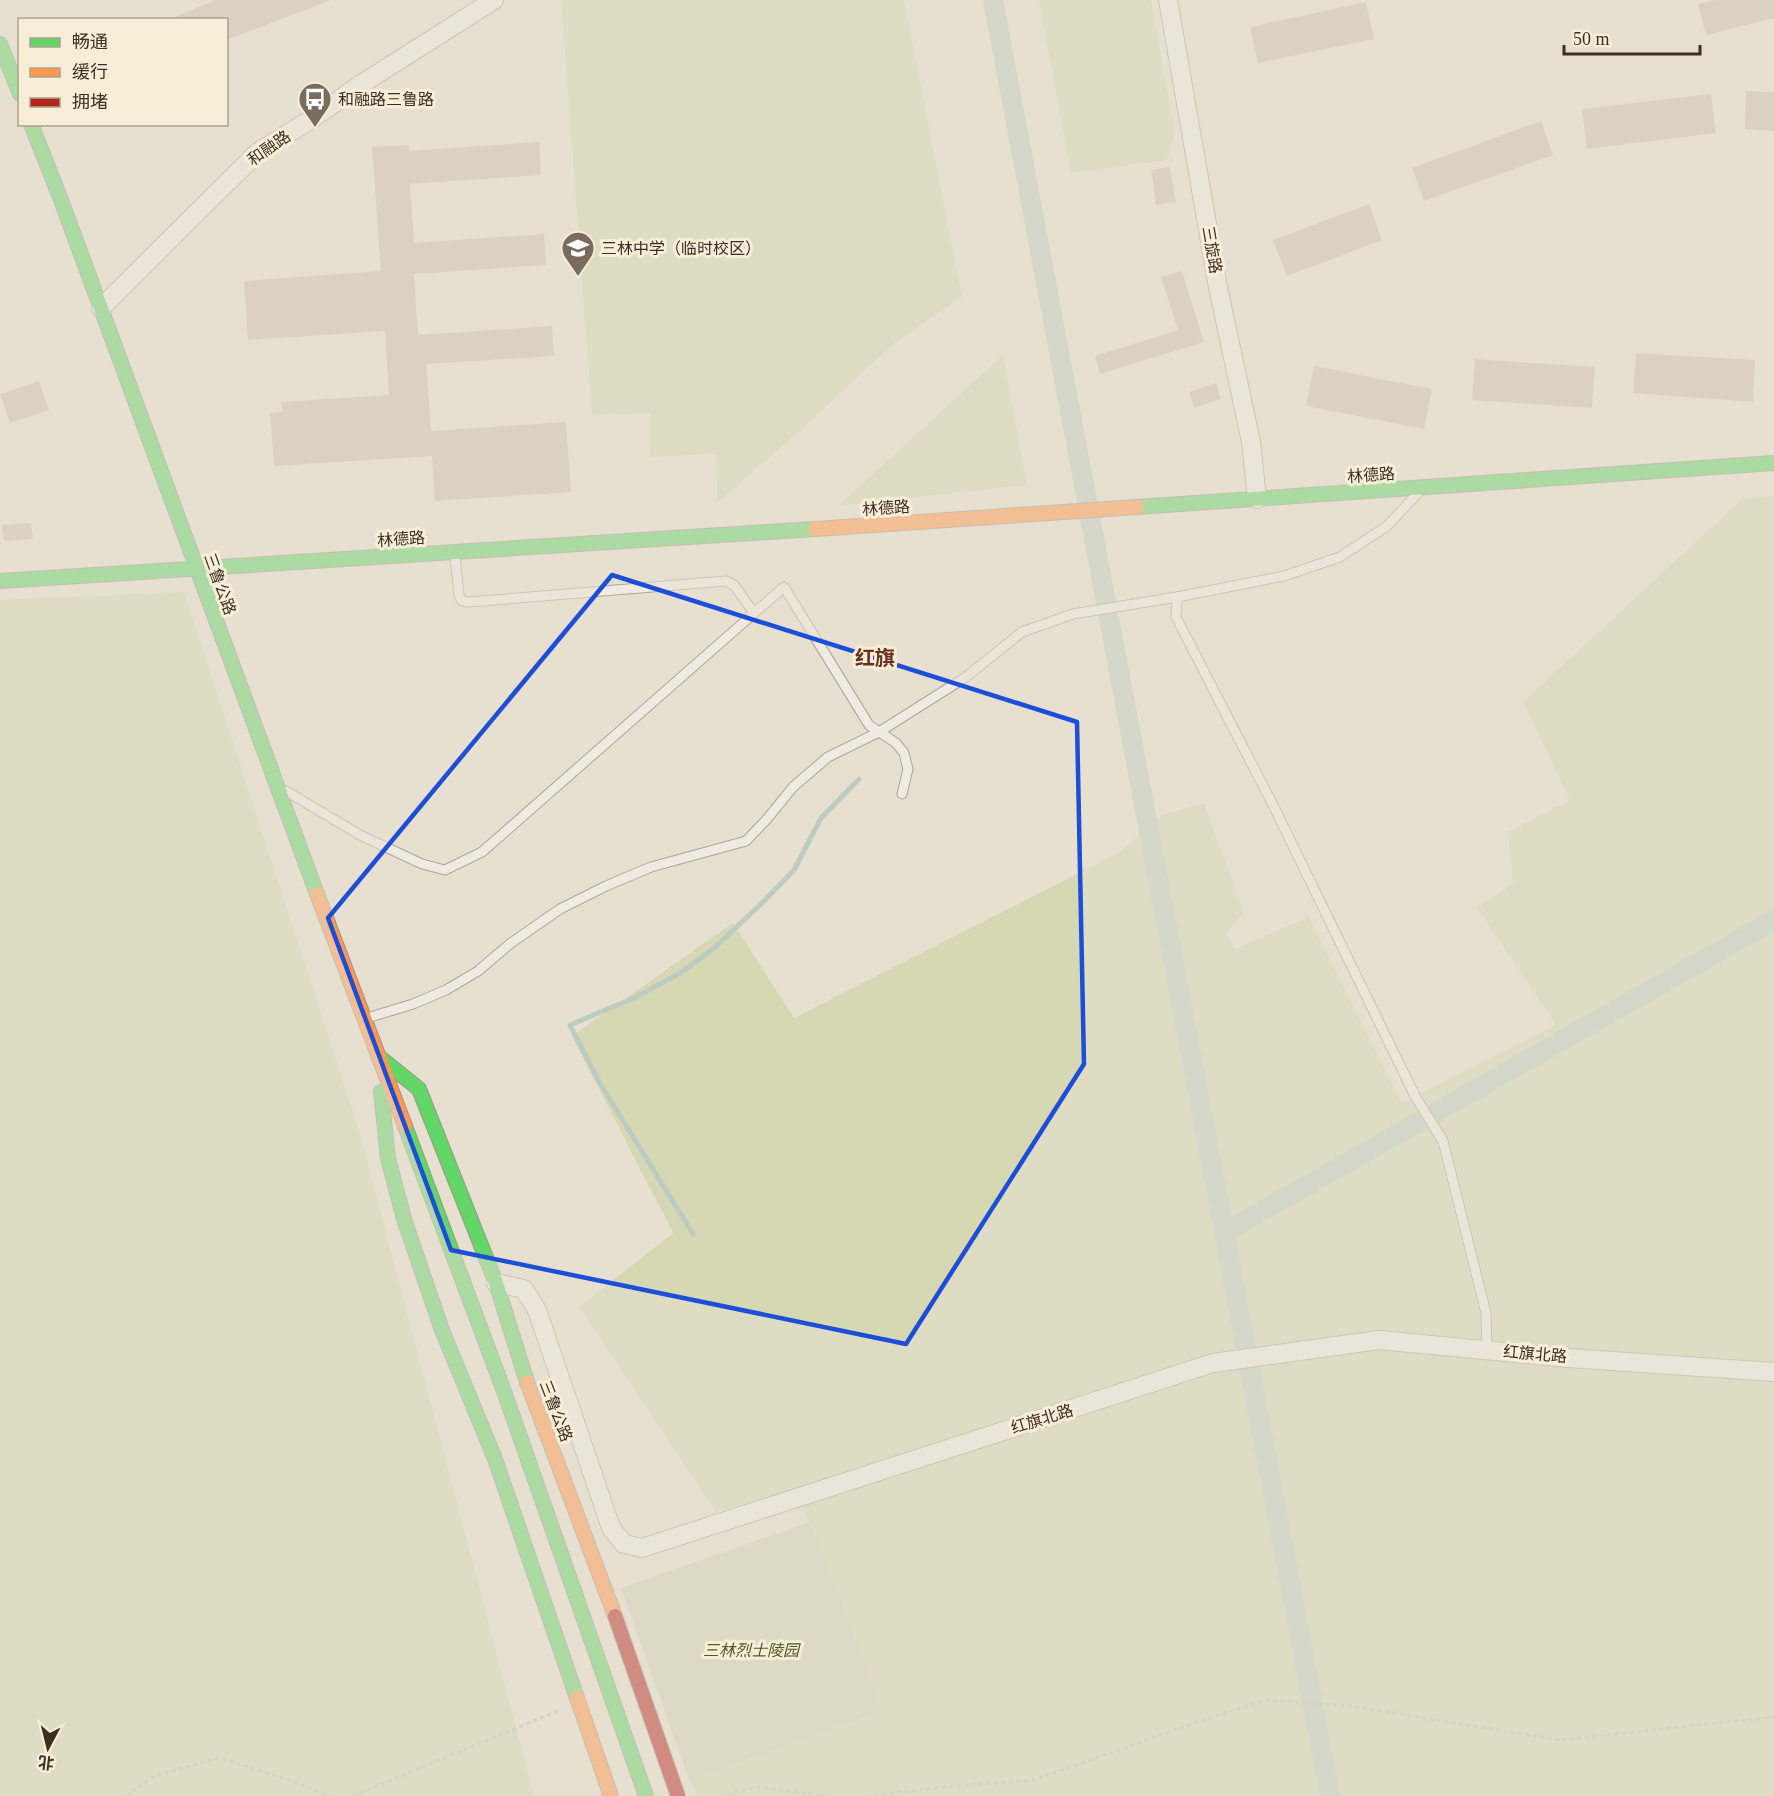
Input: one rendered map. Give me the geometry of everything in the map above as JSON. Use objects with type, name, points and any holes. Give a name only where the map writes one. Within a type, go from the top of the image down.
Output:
[{"type":"main road","points":[[0,44],[18,89]]},
{"type":"main road","name":"三鲁公路","points":[[32,126],[531,1467],[646,1796]]},
{"type":"main road","name":"林德路","points":[[0,581],[1049,514],[1774,463]]},
{"type":"main road","name":"三鲁公路","points":[[377,1055],[419,1089],[496,1283],[525,1374],[626,1647],[678,1796]]},
{"type":"main road","name":"三鲁公路","points":[[377,1055],[388,1158],[404,1219],[442,1330],[499,1470],[611,1796]]},
{"type":"street","name":"和融路","points":[[101,308],[258,152],[494,0]]},
{"type":"street","name":"三旋路","points":[[1168,0],[1218,286],[1251,442],[1257,499]]},
{"type":"street","name":"红旗北路","points":[[496,1283],[524,1289],[537,1310],[611,1528],[624,1544],[642,1548],[1213,1363],[1379,1340],[1774,1372]]},
{"type":"lane","points":[[364,1019],[413,1004],[446,990],[478,971],[511,943],[560,909],[606,886],[651,867],[746,841],[793,787],[828,757],[879,732],[966,677],[1022,632],[1073,614],[1178,597],[1284,576],[1340,557],[1387,526],[1423,487]]},
{"type":"lane","points":[[455,552],[459,595],[462,601],[726,581],[734,585],[754,613]]},
{"type":"lane","points":[[277,785],[392,852],[445,870],[482,852],[784,587],[869,725],[896,743],[904,753],[908,769],[902,794]]},
{"type":"lane","points":[[1178,597],[1176,617],[1275,809],[1416,1096],[1443,1141],[1486,1313],[1487,1350]]},
{"type":"path","points":[[867,1796],[1034,1780],[1266,1700],[1351,1706],[1559,1740],[1774,1717]]},
{"type":"path","points":[[353,1796],[561,1710]]},
{"type":"path","points":[[126,1796],[154,1776],[219,1758],[283,1778],[330,1796]]},
{"type":"path","points":[[720,1796],[754,1787],[832,1796]]},
{"type":"highlighted area","points":[[612,575],[1077,722],[1084,1064],[906,1344],[451,1250],[328,918]]},
{"type":"green space","points":[[904,0],[962,297],[893,344],[802,429],[717,503],[716,454],[650,457],[651,413],[592,415],[561,1]]},
{"type":"green space","points":[[1039,0],[1151,0],[1175,134],[1167,160],[1071,173]]},
{"type":"green space","points":[[1003,355],[1027,485],[838,506]]},
{"type":"green space","points":[[1774,496],[1774,1796],[699,1796],[689,1780],[883,1711],[796,1488],[716,1512],[579,1307],[673,1233],[572,1036],[733,923],[794,1018],[1118,853],[1163,815],[1204,803],[1244,912],[1226,934],[1235,949],[1309,917],[1402,1103],[1556,1025],[1477,908],[1513,884],[1508,832],[1570,800],[1523,702],[1743,498]]},
{"type":"green space","points":[[184,592],[360,1133],[534,1796],[0,1796],[0,600]]},
{"type":"green space","name":"三林烈士陵园","points":[[810,1522],[883,1711],[689,1780],[621,1588]]},
{"type":"building","points":[[216,0],[329,0],[228,39],[228,18],[173,18]]},
{"type":"building","points":[[1715,0],[1774,0],[1774,18],[1706,35],[1698,4]]},
{"type":"building","points":[[1366,2],[1374,39],[1258,63],[1250,27]]},
{"type":"building","points":[[1746,91],[1774,92],[1774,131],[1745,129]]},
{"type":"building","points":[[1711,94],[1716,133],[1587,149],[1582,109]]},
{"type":"building","points":[[1541,121],[1553,155],[1424,201],[1412,168]]},
{"type":"building","points":[[539,142],[541,175],[410,184],[414,243],[544,234],[546,265],[414,274],[418,335],[552,326],[554,356],[426,364],[431,431],[566,422],[571,492],[435,501],[432,456],[274,466],[270,413],[282,412],[281,402],[389,395],[385,331],[248,340],[244,281],[381,271],[372,147],[409,145],[409,151]]},
{"type":"building","points":[[1170,167],[1176,202],[1156,205],[1151,170]]},
{"type":"building","points":[[1369,204],[1382,240],[1287,276],[1273,240]]},
{"type":"building","points":[[1182,271],[1204,342],[1100,374],[1095,356],[1178,330],[1161,277]]},
{"type":"building","points":[[1636,353],[1755,360],[1753,402],[1633,393]]},
{"type":"building","points":[[1475,359],[1595,367],[1592,408],[1472,400]]},
{"type":"building","points":[[1314,366],[1432,389],[1424,429],[1306,406]]},
{"type":"building","points":[[39,381],[49,410],[10,423],[0,394]]},
{"type":"building","points":[[1216,383],[1221,399],[1194,408],[1189,392]]},
{"type":"building","points":[[31,523],[33,539],[4,541],[2,525]]},
{"type":"waterway","points":[[993,0],[1330,1796]]},
{"type":"waterway","points":[[693,1234],[598,1080],[570,1025],[636,997],[680,973],[713,949],[794,870],[821,818],[859,779]]},
{"type":"waterway","points":[[1225,1232],[1774,920]]},
{"type":"traffic: fast","points":[[0,44],[18,89]]},
{"type":"traffic: fast","points":[[32,126],[317,894]]},
{"type":"traffic: fast","points":[[1137,507],[1774,463]]},
{"type":"traffic: fast","points":[[0,581],[815,529]]},
{"type":"traffic: fast","points":[[378,1056],[419,1089],[496,1283],[527,1382]]},
{"type":"traffic: fast","points":[[381,1092],[388,1158],[404,1219],[442,1330],[495,1459],[577,1698]]},
{"type":"traffic: fast","points":[[405,1126],[505,1394],[646,1796]]},
{"type":"traffic: slow","points":[[815,529],[1137,507]]},
{"type":"traffic: slow","points":[[317,894],[405,1126]]},
{"type":"traffic: slow","points":[[527,1382],[615,1616]]},
{"type":"traffic: slow","points":[[577,1698],[611,1796]]},
{"type":"traffic: jam","points":[[615,1616],[678,1796]]},
{"type":"place","name":"和融路三鲁路","points":[[315,128]]},
{"type":"place","name":"三林中学（临时校区）","points":[[578,277]]},
{"type":"district","name":"红旗","points":[[875,658]]}]
